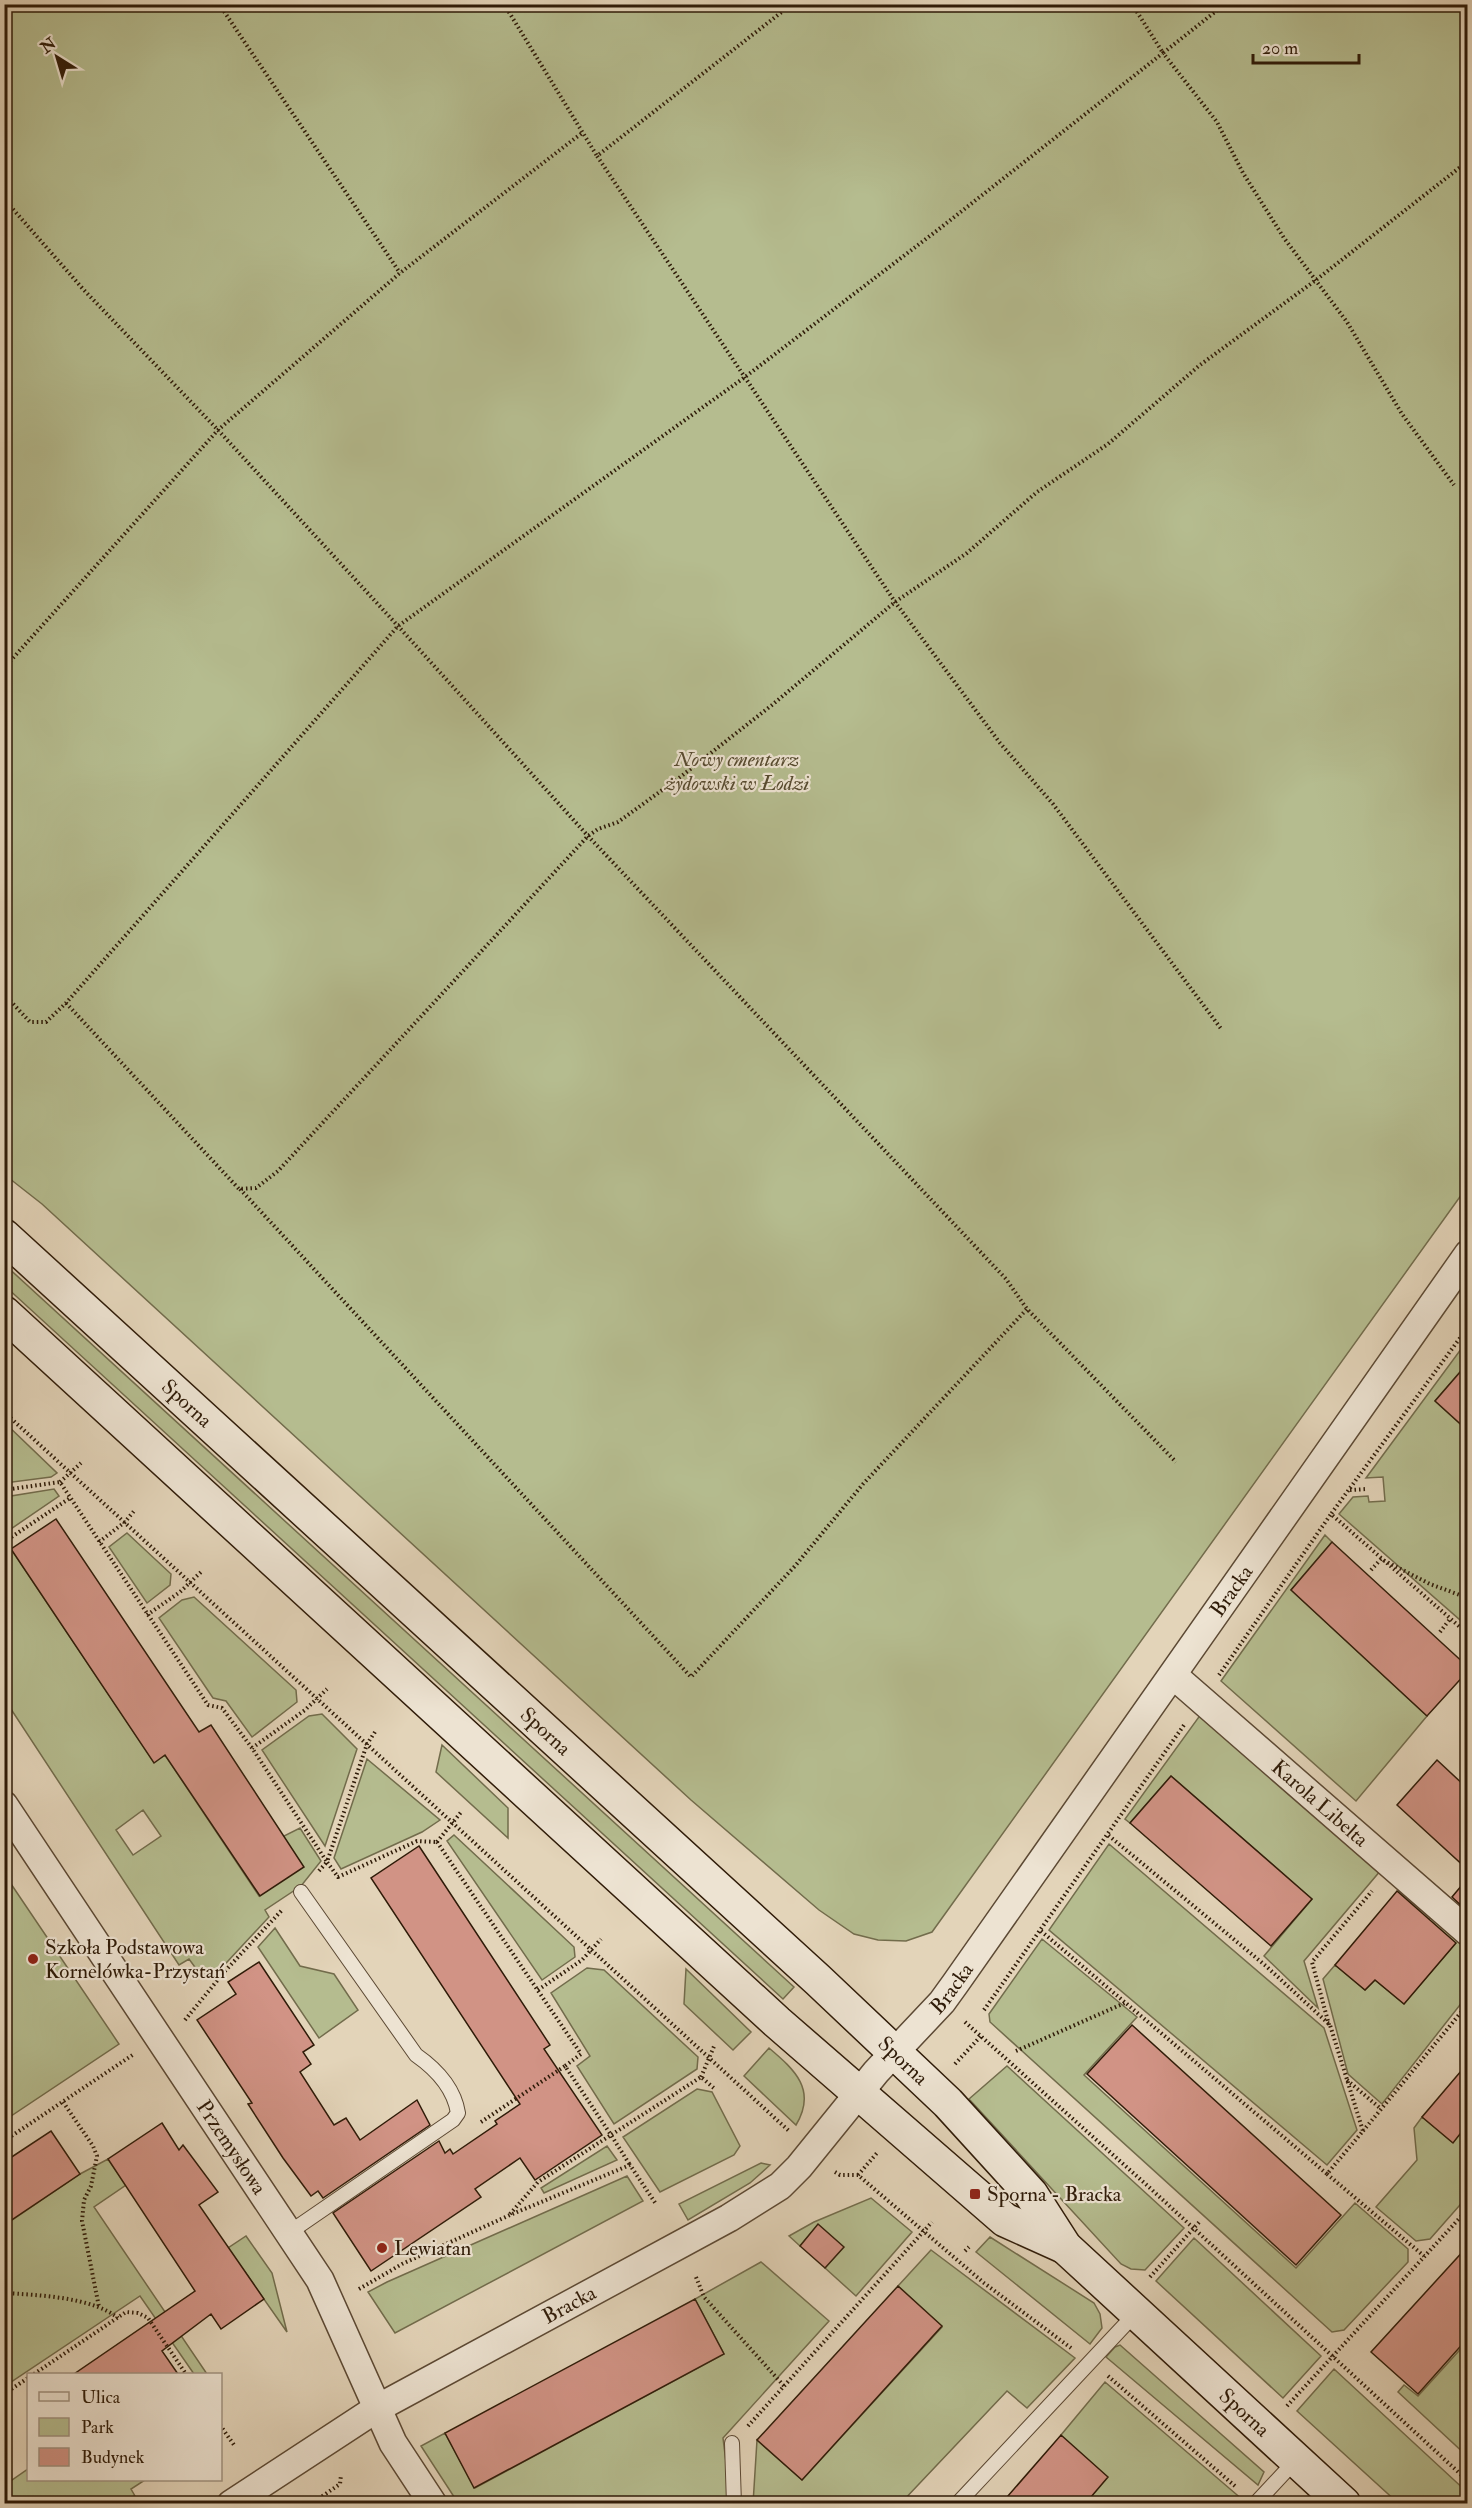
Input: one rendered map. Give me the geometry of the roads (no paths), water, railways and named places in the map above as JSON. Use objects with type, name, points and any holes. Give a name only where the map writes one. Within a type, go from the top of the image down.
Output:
[{"type":"street","name":"Sporna","points":[[4,1236],[818,1980],[948,2103],[1031,2194],[1065,2247],[1344,2504]]},
{"type":"street","name":"Bracka","points":[[231,2504],[376,2409],[729,2218],[780,2186],[812,2154],[858,2093],[942,2002],[1467,1254]]},
{"type":"street","name":"Sporna","points":[[4,1313],[768,2014],[1005,2220],[1065,2247]]},
{"type":"street","name":"Karola Libelta","points":[[1173,1675],[1467,1932]]},
{"type":"street","name":"Przemysłowa","points":[[4,1805],[320,2280],[376,2409],[393,2443],[432,2504]]},
{"type":"lane","points":[[290,2232],[453,2120],[458,2113],[457,2104],[437,2071],[416,2055],[301,1892]]},
{"type":"lane","points":[[957,2504],[1090,2361],[1132,2307]]},
{"type":"lane","points":[[732,2443],[734,2504]]},
{"type":"lane","points":[[1255,2503],[1296,2460]]},
{"type":"place","name":"Szkoła Podstawowa Kornelówka-Przystań","points":[[33,1959]]},
{"type":"place","name":"Sporna - Bracka","points":[[975,2194]]},
{"type":"place","name":"Lewiatan","points":[[382,2248]]},
{"type":"park label","name":"Nowy cmentarz żydowski w Łodzi","points":[[737,771]]}]
